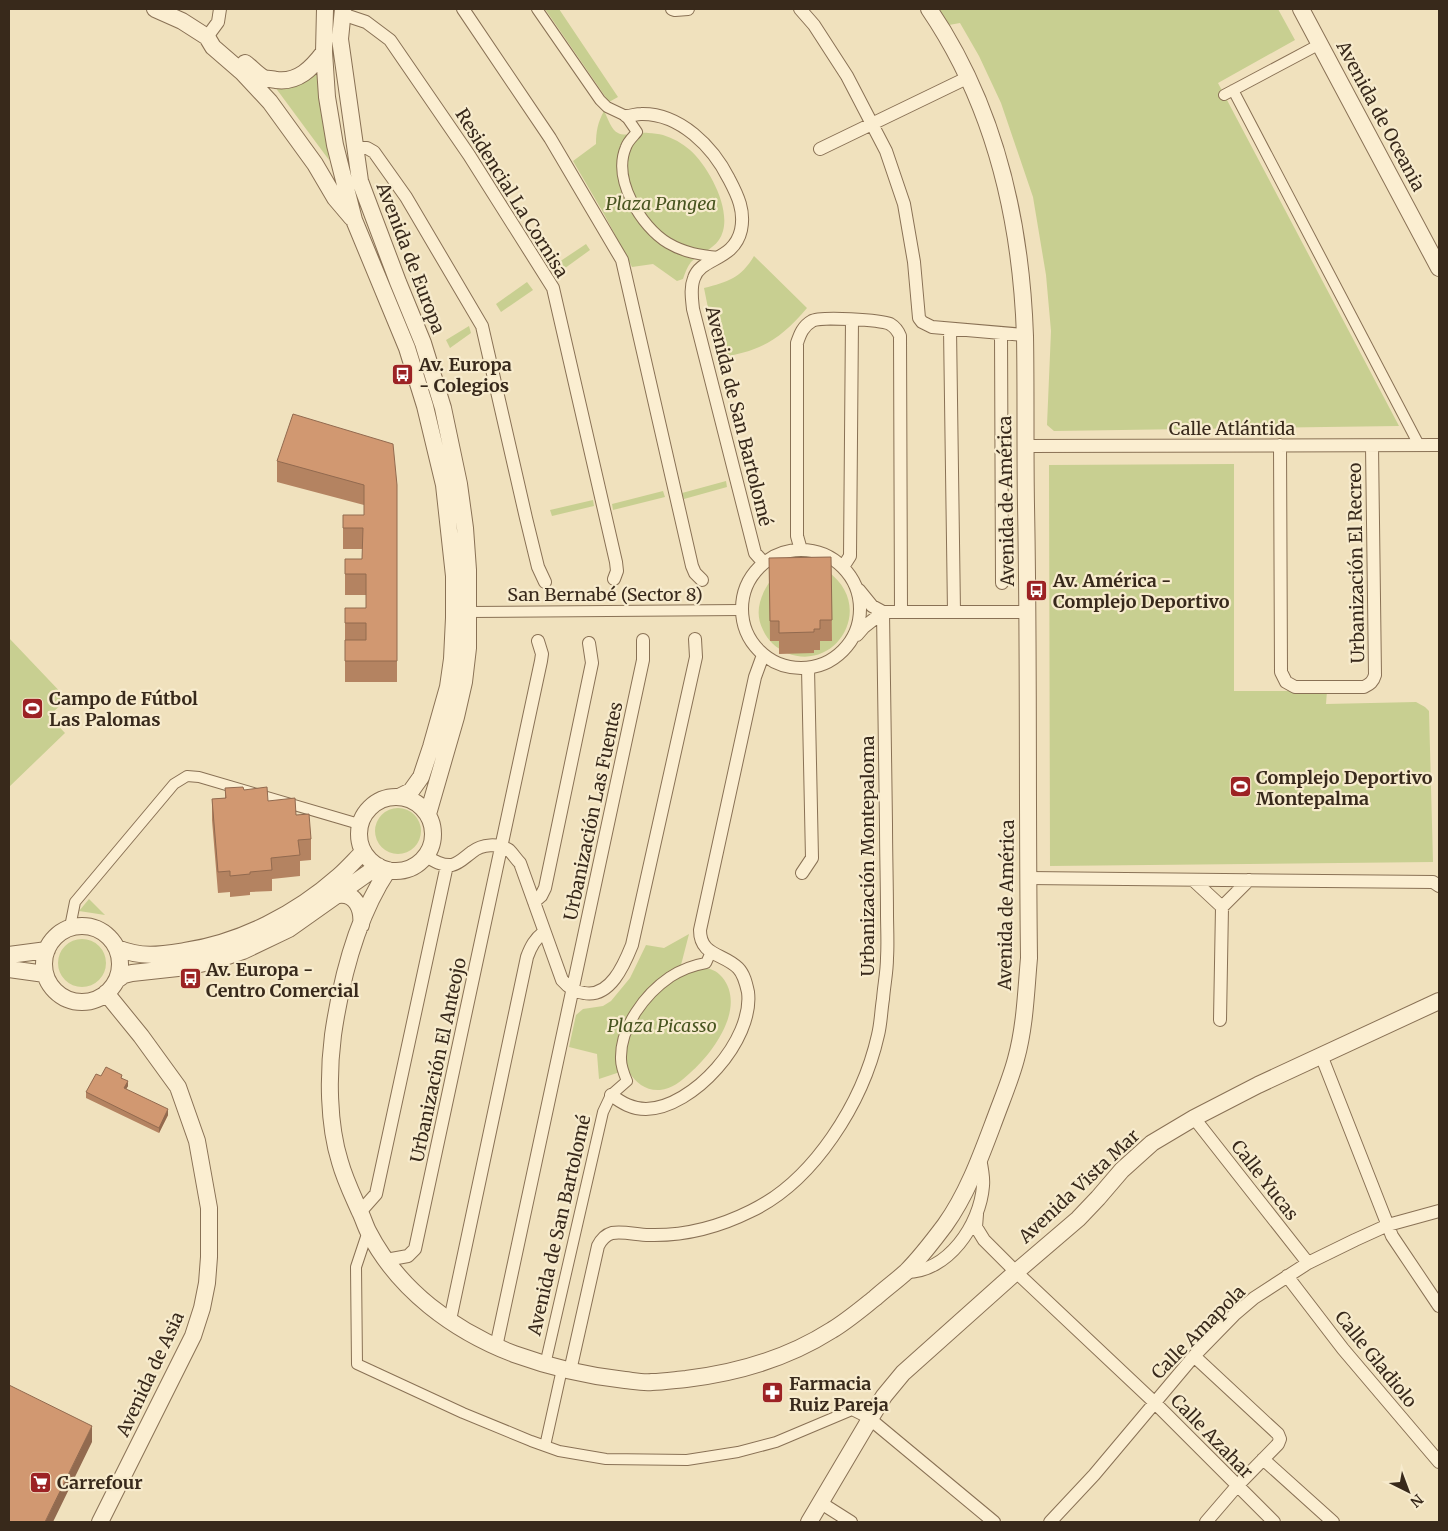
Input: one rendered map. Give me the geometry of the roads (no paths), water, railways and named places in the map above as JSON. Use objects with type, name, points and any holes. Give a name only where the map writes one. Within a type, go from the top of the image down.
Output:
[{"type":"street","points":[[155,9],[182,21],[207,37],[220,40],[236,56],[264,78],[284,81],[296,79],[316,64],[324,52]]},
{"type":"street","points":[[207,37],[218,22],[220,9]]},
{"type":"street","name":"Avenida de Europa","points":[[325,9],[326,97],[335,145],[354,220],[407,348],[425,406],[444,485],[454,576],[453,634],[448,687],[421,776],[411,791],[402,796]]},
{"type":"street","points":[[463,9],[550,138],[622,260],[692,566],[695,573],[702,580]]},
{"type":"street","points":[[537,9],[600,100],[607,107],[626,116],[637,132],[625,148],[623,170],[626,189],[640,215],[656,234],[683,251],[720,258]]},
{"type":"street","points":[[672,9],[688,9]]},
{"type":"street","points":[[800,9],[814,25],[847,76],[886,151],[904,204],[914,262],[920,318],[927,326],[1025,335]]},
{"type":"street","name":"Avenida de América","points":[[383,868],[352,948],[338,1004],[330,1074],[331,1113],[339,1160],[368,1231],[386,1260],[417,1296],[475,1336],[496,1347],[545,1365],[612,1379],[651,1383],[736,1370],[792,1351],[834,1329],[858,1312],[906,1272],[946,1223],[967,1187],[980,1159],[1017,1057],[1029,958],[1025,335],[1021,275],[1012,212],[1002,170],[987,119],[969,77],[930,9]]},
{"type":"street","name":"Avenida de Oceania","points":[[1301,9],[1439,268]]},
{"type":"street","name":"Avenida de Europa","points":[[342,11],[340,39],[360,181],[423,343],[443,408],[459,484],[465,528],[469,612],[468,648],[464,682],[428,814]]},
{"type":"street","name":"Residencial La Cornisa","points":[[342,11],[366,22],[390,40],[469,155],[552,288],[616,562],[617,570],[614,579]]},
{"type":"street","points":[[207,37],[212,47],[242,73],[270,102],[315,164],[334,198],[354,220]]},
{"type":"street","points":[[1224,95],[1320,44]]},
{"type":"street","points":[[820,148],[969,77]]},
{"type":"street","points":[[1234,90],[1419,445]]},
{"type":"street","name":"Avenida de San Bartolomé","points":[[626,116],[642,114],[662,117],[698,136],[714,154],[726,172],[740,204],[742,217],[737,241],[720,258],[701,268],[693,280],[692,295],[693,309],[755,553],[764,563]]},
{"type":"street","points":[[354,148],[367,148],[374,152],[406,198],[482,326],[538,567],[545,582]]},
{"type":"street","points":[[801,550],[797,536],[797,343],[801,331],[817,318],[891,324],[900,336],[901,612]]},
{"type":"street","points":[[843,567],[850,556],[852,320]]},
{"type":"street","points":[[950,329],[954,612]]},
{"type":"street","points":[[1001,334],[1002,583]]},
{"type":"street","name":"Urbanización El Recreo","points":[[1280,445],[1281,672],[1286,682],[1296,686],[1341,687],[1364,687],[1371,683],[1375,675],[1372,446]]},
{"type":"street","name":"Calle Atlántida","points":[[1025,446],[1439,445]]},
{"type":"street","points":[[851,642],[860,620],[860,597],[851,576],[834,559],[812,551],[789,551],[764,563],[751,577],[746,587],[742,610],[743,622],[747,633],[752,643],[763,655],[779,665],[790,668],[808,668],[825,664],[835,658],[851,642],[864,628],[883,612]]},
{"type":"street","points":[[856,586],[872,606],[883,612],[1028,612]]},
{"type":"street","name":"San Bernabé (Sector 8)","points":[[469,612],[742,610]]},
{"type":"street","name":"Urbanización Montepaloma","points":[[566,1370],[598,1246],[606,1235],[613,1233],[677,1234],[695,1231],[734,1219],[759,1207],[791,1184],[814,1162],[848,1112],[859,1088],[878,1034],[888,958],[883,612]]},
{"type":"street","points":[[426,856],[437,863],[447,865],[460,862],[481,847],[490,845],[509,850],[520,863],[562,980],[568,987],[585,994],[594,994],[603,990],[618,973],[632,945],[696,656],[695,639]]},
{"type":"street","name":"Urbanización Las Fuentes","points":[[572,989],[643,660],[643,640]]},
{"type":"street","points":[[501,847],[541,660],[542,654],[538,641]]},
{"type":"street","name":"Urbanización Las Fuentes","points":[[534,902],[541,896],[545,888],[592,663],[589,643]]},
{"type":"street","points":[[611,1095],[631,1107],[646,1109],[678,1100],[698,1087],[722,1063],[732,1048],[744,1021],[748,994],[744,977],[738,968],[706,948],[702,943],[700,930],[755,676],[763,655]]},
{"type":"street","points":[[802,873],[812,858],[808,668]]},
{"type":"street","points":[[70,927],[74,902],[174,784],[187,776],[199,776],[359,824]]},
{"type":"street","points":[[390,796],[402,796],[421,806],[428,814],[432,824],[433,836],[431,846],[426,856],[418,864],[409,869],[398,871],[383,868],[369,860],[363,852],[359,843],[359,824],[371,806],[380,800],[390,796]]},
{"type":"street","name":"Urbanización El Anteojo","points":[[386,1260],[408,1256],[415,1249],[501,847]]},
{"type":"street","points":[[117,948],[139,955],[162,954],[206,948],[242,936],[273,922],[305,903],[339,876],[363,852]]},
{"type":"street","name":"Urbanización El Anteojo","points":[[360,1212],[376,1194],[447,865]]},
{"type":"street","points":[[117,980],[120,970],[120,958],[117,948],[109,936],[97,928],[84,925],[70,927],[60,932],[52,940],[44,962],[45,974],[49,983],[63,997],[81,1002],[94,1000],[106,993],[117,980],[132,972],[187,967],[213,961],[243,951],[290,930],[338,895],[383,868]]},
{"type":"street","points":[[1028,878],[1433,882],[1439,886]]},
{"type":"street","points":[[1193,880],[1222,907]]},
{"type":"street","points":[[1220,1020],[1222,907],[1248,880]]},
{"type":"street","points":[[338,895],[348,896],[358,904],[362,912],[361,925]]},
{"type":"street","points":[[450,1320],[527,957],[536,939],[544,932]]},
{"type":"street","points":[[9,955],[47,950]]},
{"type":"street","name":"Avenida de San Bartolomé","points":[[545,1365],[603,1112],[611,1095],[627,1081],[622,1070],[621,1058],[624,1039],[630,1022],[642,1003],[654,990],[671,976],[685,969],[706,963],[712,952]]},
{"type":"street","points":[[9,969],[45,974]]},
{"type":"street","points":[[496,1347],[572,989]]},
{"type":"street","name":"Avenida de Asia","points":[[100,1522],[193,1336],[202,1308],[207,1283],[209,1247],[209,1208],[197,1141],[178,1087],[142,1036],[106,993]]},
{"type":"street","name":"Avenida Vista Mar","points":[[809,1522],[884,1396],[903,1373],[1078,1219],[1122,1170],[1152,1143],[1194,1118],[1321,1055],[1439,1001]]},
{"type":"street","points":[[1321,1055],[1392,1236],[1439,1306]]},
{"type":"street","name":"Calle Yucas","points":[[1194,1118],[1308,1263]]},
{"type":"street","points":[[980,1159],[983,1173],[983,1188],[976,1227],[984,1240],[1016,1272]]},
{"type":"street","name":"Calle Amapola","points":[[1050,1522],[1094,1474],[1194,1356],[1234,1315],[1254,1298],[1308,1263],[1388,1226],[1439,1211]]},
{"type":"street","points":[[906,1272],[916,1272],[941,1261],[969,1230],[977,1214]]},
{"type":"street","points":[[368,1231],[356,1267],[357,1364],[463,1413],[545,1446],[559,1451],[606,1459],[687,1460],[738,1452],[776,1442],[852,1410],[870,1419],[994,1522]]},
{"type":"street","points":[[960,1241],[969,1238],[984,1240]]},
{"type":"street","name":"Calle Azahar","points":[[1016,1272],[1154,1402],[1274,1522]]},
{"type":"street","name":"Calle Gladiolo","points":[[1287,1276],[1344,1349],[1439,1462]]},
{"type":"street","points":[[1194,1356],[1278,1434],[1280,1442],[1237,1486],[1206,1522]]},
{"type":"street","points":[[545,1446],[566,1370]]},
{"type":"street","points":[[1263,1459],[1333,1522]]},
{"type":"street","points":[[821,1503],[851,1522]]},
{"type":"place","name":"Av. Europa - Colegios","points":[[403,374]]},
{"type":"place","name":"Av. América - Complejo Deportivo","points":[[1037,590]]},
{"type":"place","name":"Campo de Fútbol Las Palomas","points":[[33,708]]},
{"type":"place","name":"Complejo Deportivo Montepalma","points":[[1240,787]]},
{"type":"place","name":"Av. Europa - Centro Comercial","points":[[190,979]]},
{"type":"place","name":"Farmacia Ruiz Pareja","points":[[773,1393]]},
{"type":"place","name":"Carrefour","points":[[41,1482]]},
{"type":"park label","name":"Plaza Pangea","points":[[661,203]]},
{"type":"park label","name":"Plaza Picasso","points":[[662,1025]]}]
